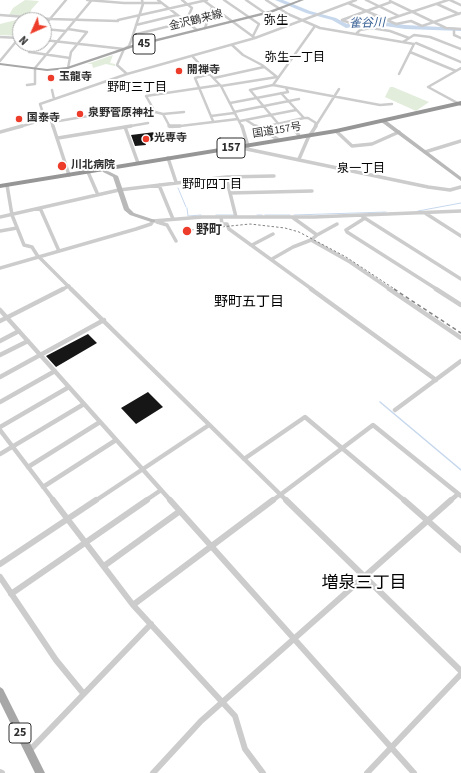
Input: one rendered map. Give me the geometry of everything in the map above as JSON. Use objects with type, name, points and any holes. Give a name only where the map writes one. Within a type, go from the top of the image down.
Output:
[{"type":"highway","name":"国道157号","points":[[0,186],[336,131],[460,104]]},
{"type":"main road","name":"金沢鶴来線","points":[[0,64],[47,70],[68,68],[124,49],[265,13],[302,0]]},
{"type":"main road","name":"25","points":[[0,692],[40,773]]},
{"type":"street","points":[[52,18],[66,0]]},
{"type":"street","points":[[87,0],[121,1],[143,4],[161,3]]},
{"type":"street","points":[[127,74],[117,65],[124,49],[129,46],[143,4],[142,0]]},
{"type":"street","points":[[158,0],[197,30]]},
{"type":"street","points":[[182,0],[192,8],[186,22]]},
{"type":"street","points":[[52,19],[118,20],[205,0],[212,7],[254,37]]},
{"type":"street","points":[[224,0],[259,24],[254,37]]},
{"type":"street","points":[[246,0],[265,13]]},
{"type":"street","points":[[266,0],[303,21],[315,26],[414,44],[399,74]]},
{"type":"street","points":[[45,119],[40,104],[127,74],[232,45],[303,21],[356,0]]},
{"type":"street","points":[[366,0],[399,16]]},
{"type":"street","points":[[386,0],[446,28],[461,30]]},
{"type":"street","points":[[387,20],[449,0],[461,5]]},
{"type":"street","points":[[27,85],[35,84],[35,68],[56,41],[76,20],[91,1]]},
{"type":"street","points":[[376,15],[350,24],[342,20],[391,2]]},
{"type":"street","points":[[348,3],[396,24],[411,21],[422,26],[460,14]]},
{"type":"street","points":[[437,4],[460,14]]},
{"type":"street","points":[[205,28],[212,7]]},
{"type":"street","points":[[0,15],[12,16]]},
{"type":"street","points":[[136,25],[177,15]]},
{"type":"street","points":[[133,34],[186,22]]},
{"type":"street","points":[[273,86],[272,84],[288,61],[315,26]]},
{"type":"street","points":[[356,34],[360,30],[371,28],[390,31],[409,38]]},
{"type":"street","points":[[52,29],[87,32],[71,52],[68,68]]},
{"type":"street","points":[[441,30],[461,30]]},
{"type":"street","points":[[454,31],[454,35],[461,38]]},
{"type":"street","points":[[402,42],[414,35],[430,37],[461,49]]},
{"type":"street","points":[[0,37],[12,38]]},
{"type":"street","points":[[52,41],[124,49]]},
{"type":"street","points":[[416,43],[461,62]]},
{"type":"street","points":[[232,45],[243,55],[264,67],[277,77]]},
{"type":"street","points":[[457,48],[461,46]]},
{"type":"street","points":[[0,61],[12,47]]},
{"type":"street","points":[[29,52],[45,56],[70,58]]},
{"type":"street","points":[[410,52],[456,71]]},
{"type":"street","points":[[192,56],[220,85],[239,120],[248,146]]},
{"type":"street","points":[[266,61],[277,56],[288,61]]},
{"type":"street","points":[[214,78],[264,67]]},
{"type":"street","points":[[460,104],[428,87],[461,68]]},
{"type":"street","points":[[210,74],[195,78],[213,122]]},
{"type":"street","points":[[184,112],[163,114],[155,112],[146,96],[277,77]]},
{"type":"street","points":[[283,129],[250,90],[273,86],[380,106],[392,104]]},
{"type":"street","points":[[230,103],[288,92],[286,88]]},
{"type":"street","points":[[299,159],[310,135],[339,89]]},
{"type":"street","points":[[52,90],[54,99]]},
{"type":"street","points":[[281,93],[304,118]]},
{"type":"street","points":[[211,116],[234,113],[299,99]]},
{"type":"street","points":[[163,114],[170,127],[246,120],[296,110]]},
{"type":"street","points":[[53,122],[94,115]]},
{"type":"street","points":[[0,132],[50,118],[53,122],[69,175]]},
{"type":"street","points":[[259,128],[308,118],[316,123],[315,128]]},
{"type":"street","points":[[246,120],[279,140]]},
{"type":"street","points":[[382,120],[461,179]]},
{"type":"street","points":[[58,138],[148,123]]},
{"type":"street","points":[[125,127],[138,163]]},
{"type":"street","points":[[266,133],[293,127],[300,137]]},
{"type":"street","points":[[336,131],[352,146],[372,144],[399,132]]},
{"type":"street","points":[[425,152],[461,141]]},
{"type":"street","points":[[237,148],[299,159],[428,188],[450,190],[461,187]]},
{"type":"street","points":[[168,158],[176,182]]},
{"type":"street","points":[[105,169],[106,172],[115,176],[126,210],[132,214],[167,224],[176,241]]},
{"type":"street","points":[[88,172],[98,195]]},
{"type":"street","points":[[0,217],[119,190],[226,177],[274,176]]},
{"type":"street","points":[[226,177],[236,217]]},
{"type":"street","points":[[7,185],[12,215],[24,245],[32,247],[39,257],[461,672],[367,773]]},
{"type":"street","points":[[159,185],[173,219]]},
{"type":"street","points":[[230,193],[312,191]]},
{"type":"street","points":[[40,208],[59,251]]},
{"type":"street","points":[[0,268],[136,229],[151,224],[153,221],[221,217],[363,217],[460,212]]},
{"type":"street","points":[[425,213],[461,236]]},
{"type":"street","points":[[221,217],[222,224],[227,224],[229,228],[436,380]]},
{"type":"street","points":[[292,217],[292,219],[317,235]]},
{"type":"street","points":[[363,217],[461,279]]},
{"type":"street","points":[[363,217],[346,230],[347,232],[461,305]]},
{"type":"street","points":[[272,259],[293,247],[311,240],[337,224]]},
{"type":"street","points":[[0,231],[17,228]]},
{"type":"street","points":[[252,245],[273,234]]},
{"type":"street","points":[[311,240],[350,262],[461,338]]},
{"type":"street","points":[[0,321],[69,286]]},
{"type":"street","points":[[0,310],[414,773]]},
{"type":"street","points":[[0,377],[104,320]]},
{"type":"street","points":[[0,341],[19,331]]},
{"type":"street","points":[[0,355],[28,341]]},
{"type":"street","points":[[395,410],[461,361]]},
{"type":"street","points":[[0,402],[55,372]]},
{"type":"street","points":[[0,427],[69,387]]},
{"type":"street","points":[[0,454],[84,404]]},
{"type":"street","points":[[244,459],[305,417],[461,550]]},
{"type":"street","points":[[28,467],[100,422]]},
{"type":"street","points":[[0,564],[209,425]]},
{"type":"street","points":[[134,605],[374,425],[460,495],[427,520],[201,720],[153,773]]},
{"type":"street","points":[[0,430],[134,605],[235,716],[245,749],[263,773]]},
{"type":"street","points":[[43,487],[116,440]]},
{"type":"street","points":[[11,594],[161,490]]},
{"type":"street","points":[[104,566],[180,511]]},
{"type":"street","points":[[0,577],[56,660],[83,693]]},
{"type":"street","points":[[29,751],[83,693],[151,624]]},
{"type":"green space","points":[[25,0],[39,1],[31,12],[12,12],[12,15],[9,15],[13,8]]},
{"type":"green space","points":[[12,21],[12,36],[0,35],[0,24]]},
{"type":"green space","points":[[113,55],[110,63],[115,64],[115,66],[106,64],[93,68],[92,64],[87,64]]},
{"type":"green space","points":[[390,87],[429,102],[416,111],[385,97]]},
{"type":"building","name":"光専寺","points":[[155,132],[158,140],[145,142],[146,145],[135,146],[131,135]]},
{"type":"building","points":[[88,334],[97,343],[56,367],[46,356]]},
{"type":"building","points":[[148,392],[163,407],[136,424],[121,408]]},
{"type":"waterway","name":"雀谷川","points":[[278,0],[308,12],[334,19],[346,26],[372,22],[405,27],[459,30]]},
{"type":"waterway","points":[[178,188],[186,207]]},
{"type":"waterway","points":[[418,211],[461,203]]},
{"type":"waterway","points":[[187,208],[188,216],[201,215]]},
{"type":"waterway","points":[[294,215],[386,212]]},
{"type":"waterway","points":[[216,215],[234,215]]},
{"type":"waterway","points":[[257,215],[262,215]]},
{"type":"waterway","points":[[265,215],[290,215]]},
{"type":"waterway","points":[[380,402],[461,470]]},
{"type":"railway","points":[[191,230],[250,224],[285,228],[299,232],[346,257],[396,290]]},
{"type":"railway","points":[[394,289],[461,333]]},
{"type":"place","name":"開禅寺","points":[[179,71]]},
{"type":"place","name":"玉龍寺","points":[[51,78]]},
{"type":"place","name":"泉野菅原神社","points":[[80,114]]},
{"type":"place","name":"国泰寺","points":[[19,119]]},
{"type":"place","name":"光専寺","points":[[146,139]]},
{"type":"place","name":"川北病院","points":[[62,166]]},
{"type":"place","name":"野町","points":[[187,231]]},
{"type":"district","name":"弥生","points":[[276,21]]},
{"type":"district","name":"弥生一丁目","points":[[295,58]]},
{"type":"district","name":"野町三丁目","points":[[137,88]]},
{"type":"district","name":"泉一丁目","points":[[361,169]]},
{"type":"district","name":"野町四丁目","points":[[212,185]]},
{"type":"district","name":"野町五丁目","points":[[249,303]]},
{"type":"district","name":"増泉三丁目","points":[[364,584]]}]
